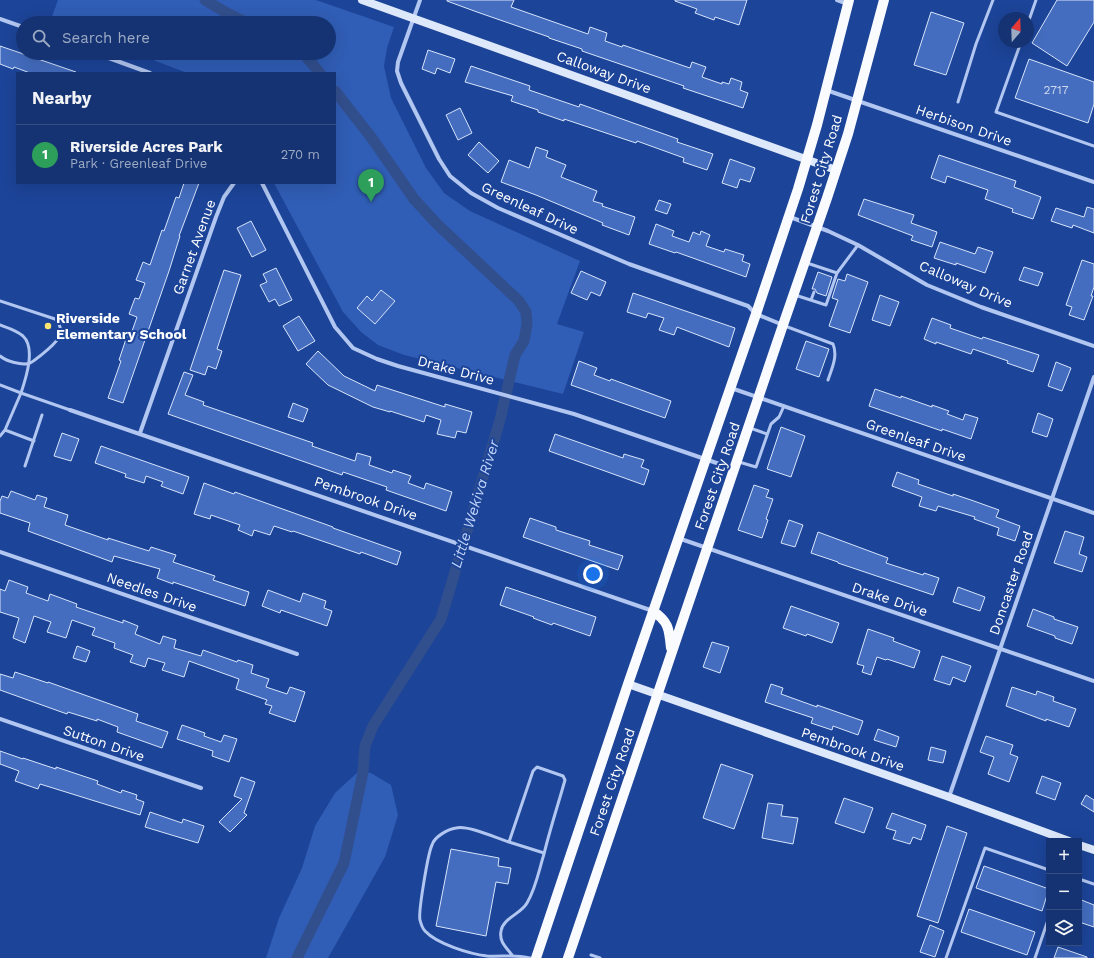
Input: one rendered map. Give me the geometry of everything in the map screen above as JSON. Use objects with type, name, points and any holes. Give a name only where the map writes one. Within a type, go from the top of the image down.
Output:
[{"type":"main road","name":"Forest City Road","points":[[568,958],[783,325],[818,227],[857,100],[884,0]]},
{"type":"main road","name":"Forest City Road","points":[[536,958],[628,684],[789,217],[826,90],[848,2]]},
{"type":"main road","points":[[653,611],[663,618],[669,631],[671,654]]},
{"type":"street","name":"Calloway Drive","points":[[362,0],[836,170]]},
{"type":"street","name":"Greenleaf Drive","points":[[420,0],[398,62],[397,71],[401,83],[450,176],[471,193],[498,208],[629,264],[748,306],[756,314],[783,325]]},
{"type":"street","points":[[837,0],[848,2]]},
{"type":"street","points":[[0,18],[16,24]]},
{"type":"street","points":[[114,60],[147,72]]},
{"type":"street","name":"Herbison Drive","points":[[826,90],[1094,182]]},
{"type":"street","name":"Garnet Avenue","points":[[140,433],[216,217],[224,198],[233,184]]},
{"type":"street","name":"Drake Drive","points":[[263,184],[335,327],[353,348],[377,359],[398,366],[574,414],[705,459],[736,465]]},
{"type":"street","name":"Calloway Drive","points":[[789,217],[818,227],[858,245],[927,285],[981,307],[1094,346]]},
{"type":"street","name":"Doncaster Road","points":[[949,796],[1094,377]]},
{"type":"street","name":"Greenleaf Drive","points":[[730,387],[1094,513]]},
{"type":"street","name":"Pembrook Drive","points":[[70,410],[653,611]]},
{"type":"street","name":"Drake Drive","points":[[678,538],[1094,681]]},
{"type":"street","name":"Needles Drive","points":[[0,552],[297,654]]},
{"type":"street","name":"Pembrook Drive","points":[[628,684],[949,796],[1061,838]]},
{"type":"street","name":"Sutton Drive","points":[[0,719],[201,788]]},
{"type":"street","points":[[1082,847],[1094,850]]},
{"type":"lane","points":[[958,102],[976,44],[993,0]]},
{"type":"lane","points":[[1032,12],[1036,0]]},
{"type":"lane","points":[[1019,48],[996,112],[1094,146]]},
{"type":"lane","points":[[794,295],[826,305],[838,273],[858,245]]},
{"type":"lane","points":[[805,262],[838,273]]},
{"type":"lane","points":[[820,273],[822,268]]},
{"type":"lane","points":[[811,300],[814,292]]},
{"type":"lane","points":[[0,300],[55,319],[60,324],[61,330],[54,345],[30,364],[16,363],[0,356]]},
{"type":"lane","points":[[0,325],[16,331],[24,337],[30,364],[13,413],[5,430],[0,436]]},
{"type":"lane","points":[[783,325],[833,344],[836,350],[828,380]]},
{"type":"lane","points":[[0,385],[70,410]]},
{"type":"lane","points":[[736,465],[756,467],[771,424],[780,417],[784,406]]},
{"type":"lane","points":[[25,466],[42,415]]},
{"type":"lane","points":[[748,428],[767,434]]},
{"type":"lane","points":[[5,430],[34,441]]},
{"type":"lane","points":[[509,842],[533,771],[537,766],[563,776],[564,780],[538,876],[526,904],[506,922],[501,929],[500,938],[502,944],[512,955]]},
{"type":"lane","points":[[530,958],[512,955],[487,956],[440,942],[424,931],[420,920],[421,905],[432,844],[440,836],[455,828],[465,828],[544,853]]},
{"type":"lane","points":[[946,958],[985,848],[1046,869]]},
{"type":"lane","points":[[1082,880],[1094,884]]},
{"type":"lane","points":[[1035,958],[1046,926]]},
{"type":"lane","points":[[591,955],[600,958]]},
{"type":"shaded area","points":[[58,0],[316,0],[394,27],[387,48],[384,66],[391,98],[426,168],[444,193],[470,211],[580,261],[557,324],[584,332],[563,394],[404,355],[378,345],[361,332],[343,312],[275,184],[336,184],[336,72],[184,72],[153,60],[336,60],[336,16],[52,16]]},
{"type":"shaded area","points":[[359,771],[371,773],[391,785],[398,815],[385,857],[328,958],[266,958],[279,918],[302,868],[315,826],[335,793]]},
{"type":"building","points":[[447,0],[514,0],[511,7],[588,34],[590,27],[607,33],[605,41],[622,47],[623,45],[690,68],[692,62],[706,67],[702,77],[722,84],[722,82],[729,84],[731,78],[742,82],[740,90],[748,93],[743,108],[683,88],[684,86],[582,51],[582,49]]},
{"type":"building","points":[[675,0],[747,0],[739,25],[715,17],[714,20],[695,13],[697,9]]},
{"type":"building","points":[[1057,0],[1094,0],[1094,22],[1067,66],[1034,44],[1034,40]]},
{"type":"building","points":[[931,12],[964,23],[946,75],[914,65]]},
{"type":"building","points":[[0,46],[16,51],[16,60],[41,60],[76,72],[27,72],[0,64]]},
{"type":"building","points":[[428,50],[455,59],[450,73],[437,68],[435,74],[422,69]]},
{"type":"building","points":[[1029,59],[1094,82],[1094,104],[1088,123],[1015,98]]},
{"type":"building","points":[[471,66],[530,86],[529,90],[579,107],[580,104],[678,139],[677,142],[713,154],[707,170],[683,162],[684,158],[637,141],[636,143],[538,112],[538,110],[511,101],[513,96],[465,82]]},
{"type":"building","points":[[460,108],[472,133],[458,140],[446,115]]},
{"type":"building","points":[[479,142],[499,161],[488,173],[468,155]]},
{"type":"building","points":[[536,147],[548,151],[546,157],[566,165],[561,177],[597,191],[593,201],[603,204],[602,206],[635,217],[629,235],[602,225],[603,223],[536,195],[501,182],[509,160],[529,168]]},
{"type":"building","points":[[939,155],[1016,181],[1014,187],[1041,197],[1033,219],[1012,212],[1013,209],[985,199],[988,190],[947,176],[945,183],[931,178]]},
{"type":"building","points":[[730,159],[755,168],[750,182],[740,179],[737,188],[722,183]]},
{"type":"building","points":[[184,184],[199,184],[179,236],[169,271],[123,403],[108,398],[121,361],[119,360],[128,333],[131,334],[137,317],[129,314],[135,298],[139,299],[145,283],[136,280],[143,262],[150,265],[162,230],[164,231],[176,197],[179,198]]},
{"type":"building","points":[[864,199],[914,215],[911,223],[937,232],[932,247],[911,240],[913,236],[858,215]]},
{"type":"building","points":[[659,200],[671,204],[667,214],[655,210]]},
{"type":"building","points":[[1087,207],[1094,209],[1094,233],[1073,225],[1072,228],[1051,221],[1056,208],[1084,217]]},
{"type":"building","points":[[251,221],[266,250],[252,257],[237,228]]},
{"type":"building","points":[[656,224],[674,231],[672,236],[689,242],[693,232],[700,235],[701,231],[710,235],[706,246],[724,252],[725,249],[744,255],[742,261],[750,264],[746,277],[649,244]]},
{"type":"building","points":[[940,242],[975,254],[978,247],[993,252],[985,273],[956,263],[956,265],[934,258]]},
{"type":"building","points":[[1082,260],[1094,264],[1094,287],[1091,296],[1093,296],[1084,320],[1069,315],[1072,307],[1066,305]]},
{"type":"building","points":[[1024,267],[1043,273],[1038,286],[1019,280]]},
{"type":"building","points":[[276,268],[292,300],[279,306],[275,299],[269,302],[260,285],[267,282],[263,274]]},
{"type":"building","points":[[224,270],[241,275],[217,349],[222,351],[216,369],[208,366],[205,375],[190,370]]},
{"type":"building","points":[[581,271],[606,282],[600,296],[591,292],[587,300],[571,293]]},
{"type":"building","points":[[818,272],[832,277],[826,296],[817,293],[815,289],[812,289]]},
{"type":"building","points":[[847,274],[868,282],[850,333],[829,326],[838,300],[832,298],[838,279],[845,281]]},
{"type":"building","points":[[381,290],[395,301],[375,324],[357,308],[367,296],[372,301]]},
{"type":"building","points":[[633,293],[735,328],[729,347],[677,327],[674,335],[659,330],[664,318],[648,313],[646,318],[627,312]]},
{"type":"building","points":[[880,295],[899,302],[890,326],[872,320]]},
{"type":"building","points":[[299,316],[315,341],[298,351],[283,326]]},
{"type":"building","points":[[932,318],[951,325],[950,328],[982,339],[983,337],[1039,355],[1033,372],[1007,363],[1008,361],[973,349],[971,354],[924,339]]},
{"type":"building","points":[[806,341],[829,349],[819,377],[796,369]]},
{"type":"building","points":[[318,351],[344,376],[375,391],[377,385],[445,407],[445,404],[472,412],[466,433],[457,431],[455,438],[437,434],[441,420],[426,415],[424,422],[373,407],[328,385],[306,364]]},
{"type":"building","points":[[579,361],[597,368],[594,375],[610,381],[611,379],[671,401],[665,418],[571,385]]},
{"type":"building","points":[[1056,362],[1071,368],[1062,391],[1048,386]]},
{"type":"building","points":[[184,372],[193,375],[185,395],[204,402],[203,405],[313,443],[312,446],[355,461],[357,453],[371,457],[369,465],[392,473],[393,470],[411,476],[408,483],[424,489],[426,483],[452,492],[446,511],[386,490],[387,487],[343,472],[342,475],[168,414]]},
{"type":"building","points":[[875,389],[932,407],[932,405],[949,411],[947,414],[963,420],[965,414],[978,418],[971,439],[942,429],[942,431],[869,406]]},
{"type":"building","points":[[293,403],[308,409],[303,422],[288,417]]},
{"type":"building","points":[[1038,413],[1053,419],[1047,437],[1032,432]]},
{"type":"building","points":[[781,427],[805,436],[791,477],[767,469]]},
{"type":"building","points":[[62,433],[79,439],[71,461],[54,456]]},
{"type":"building","points":[[555,434],[623,458],[624,454],[644,460],[641,467],[649,470],[644,485],[549,451]]},
{"type":"building","points":[[101,446],[189,477],[183,494],[161,486],[163,482],[146,476],[144,483],[125,477],[126,474],[95,463]]},
{"type":"building","points":[[897,472],[919,480],[918,484],[999,510],[996,517],[1020,526],[1015,541],[997,535],[999,528],[974,519],[975,517],[938,506],[936,511],[919,506],[922,497],[892,486]]},
{"type":"building","points":[[204,483],[234,494],[235,492],[401,552],[397,565],[361,552],[360,554],[274,526],[270,535],[254,530],[252,536],[238,530],[240,525],[211,515],[210,519],[194,514]]},
{"type":"building","points":[[754,485],[769,490],[766,497],[773,499],[766,519],[768,520],[762,538],[738,530]]},
{"type":"building","points":[[11,491],[35,500],[37,495],[47,498],[44,507],[68,515],[65,525],[108,540],[108,538],[149,551],[151,547],[176,555],[173,562],[215,576],[213,580],[249,592],[245,606],[157,578],[160,569],[114,556],[112,562],[28,531],[30,523],[0,513],[0,501],[2,496],[8,498]]},
{"type":"building","points":[[530,518],[556,527],[556,530],[590,541],[589,545],[623,556],[618,570],[523,537]]},
{"type":"building","points":[[789,520],[803,525],[795,547],[781,543]]},
{"type":"building","points":[[1065,531],[1084,537],[1079,554],[1087,557],[1082,572],[1054,563]]},
{"type":"building","points":[[818,532],[888,558],[886,563],[923,575],[924,573],[939,578],[933,595],[811,553]]},
{"type":"building","points":[[9,580],[28,587],[26,593],[48,601],[50,594],[77,604],[76,607],[123,623],[123,620],[138,626],[135,634],[160,644],[163,636],[176,640],[174,648],[201,656],[203,650],[237,662],[238,660],[253,665],[251,673],[269,679],[266,687],[287,694],[290,687],[305,692],[295,722],[269,713],[272,706],[265,704],[267,700],[236,689],[239,679],[189,661],[184,677],[162,670],[165,663],[148,658],[145,667],[130,662],[133,655],[114,648],[115,643],[92,635],[95,628],[72,620],[66,638],[47,632],[51,622],[34,616],[25,643],[13,638],[19,618],[0,612],[0,589],[5,591]]},
{"type":"building","points":[[506,587],[596,617],[590,636],[553,623],[552,625],[500,605]]},
{"type":"building","points":[[958,587],[985,597],[980,611],[953,602]]},
{"type":"building","points":[[268,590],[300,602],[303,593],[326,601],[324,608],[332,611],[327,626],[281,610],[280,613],[262,606]]},
{"type":"building","points":[[791,606],[839,623],[832,643],[807,634],[806,636],[783,628]]},
{"type":"building","points":[[1033,609],[1054,617],[1054,619],[1078,627],[1072,644],[1027,626]]},
{"type":"building","points":[[868,629],[894,638],[893,641],[920,651],[914,668],[877,657],[871,675],[862,672],[864,666],[857,664]]},
{"type":"building","points":[[712,642],[729,647],[720,673],[703,667]]},
{"type":"building","points":[[77,646],[90,651],[86,662],[73,658]]},
{"type":"building","points":[[942,656],[971,666],[965,682],[953,677],[950,685],[934,680]]},
{"type":"building","points":[[15,672],[48,682],[138,714],[136,721],[168,732],[162,748],[117,732],[118,727],[97,719],[97,721],[68,712],[67,714],[0,690],[0,674],[13,678]]},
{"type":"building","points":[[771,684],[783,688],[781,694],[863,721],[858,735],[833,726],[832,730],[811,723],[813,718],[765,702]]},
{"type":"building","points":[[1012,687],[1036,695],[1037,691],[1054,697],[1053,701],[1076,709],[1069,727],[1046,719],[1046,721],[1006,706]]},
{"type":"building","points":[[182,725],[205,733],[204,736],[221,742],[224,735],[237,739],[229,762],[212,756],[213,751],[177,739]]},
{"type":"building","points":[[878,729],[899,737],[896,747],[874,740]]},
{"type":"building","points":[[986,736],[1013,745],[1010,754],[1018,757],[1009,782],[988,774],[994,757],[980,752]]},
{"type":"building","points":[[931,747],[946,751],[943,763],[928,760]]},
{"type":"building","points":[[0,751],[98,781],[97,784],[121,793],[122,790],[137,795],[136,799],[144,802],[140,815],[40,784],[38,789],[15,781],[19,771],[0,764]]},
{"type":"building","points":[[721,764],[753,775],[734,829],[703,818]]},
{"type":"building","points":[[1042,776],[1061,783],[1055,800],[1036,793]]},
{"type":"building","points":[[241,777],[255,782],[244,813],[247,815],[230,832],[219,822],[242,799],[234,796]]},
{"type":"building","points":[[1086,795],[1094,800],[1094,812],[1081,804]]},
{"type":"building","points":[[844,798],[873,808],[864,833],[835,823]]},
{"type":"building","points":[[768,803],[783,805],[781,816],[798,818],[793,844],[762,838]]},
{"type":"building","points":[[150,812],[182,823],[183,819],[204,826],[198,843],[145,827]]},
{"type":"building","points":[[892,813],[926,825],[921,840],[913,837],[910,844],[893,839],[896,831],[886,828]]},
{"type":"building","points":[[947,826],[967,833],[938,923],[917,916]]},
{"type":"building","points":[[451,849],[499,858],[498,866],[511,868],[508,884],[496,882],[486,936],[436,926]]},
{"type":"building","points":[[984,866],[1046,888],[1046,898],[1042,911],[976,888]]},
{"type":"building","points":[[1082,900],[1094,905],[1094,927],[1082,923]]},
{"type":"building","points":[[969,909],[1035,932],[1027,955],[961,932]]},
{"type":"building","points":[[930,925],[944,931],[935,957],[920,952]]},
{"type":"building","points":[[1058,947],[1087,957],[1087,958],[1054,958]]},
{"type":"waterway","name":"Little Wekiva River","points":[[205,0],[233,16]]},
{"type":"waterway","name":"Little Wekiva River","points":[[309,60],[319,72]]},
{"type":"waterway","name":"Little Wekiva River","points":[[297,958],[344,863],[363,772],[365,746],[373,726],[441,619],[500,420],[515,355],[524,341],[527,324],[526,312],[519,301],[437,224],[414,199],[371,137],[336,92]]},
{"type":"place","name":"Riverside Acres Park","points":[[371,202]]},
{"type":"place","name":"Riverside Elementary School","points":[[48,326]]}]
